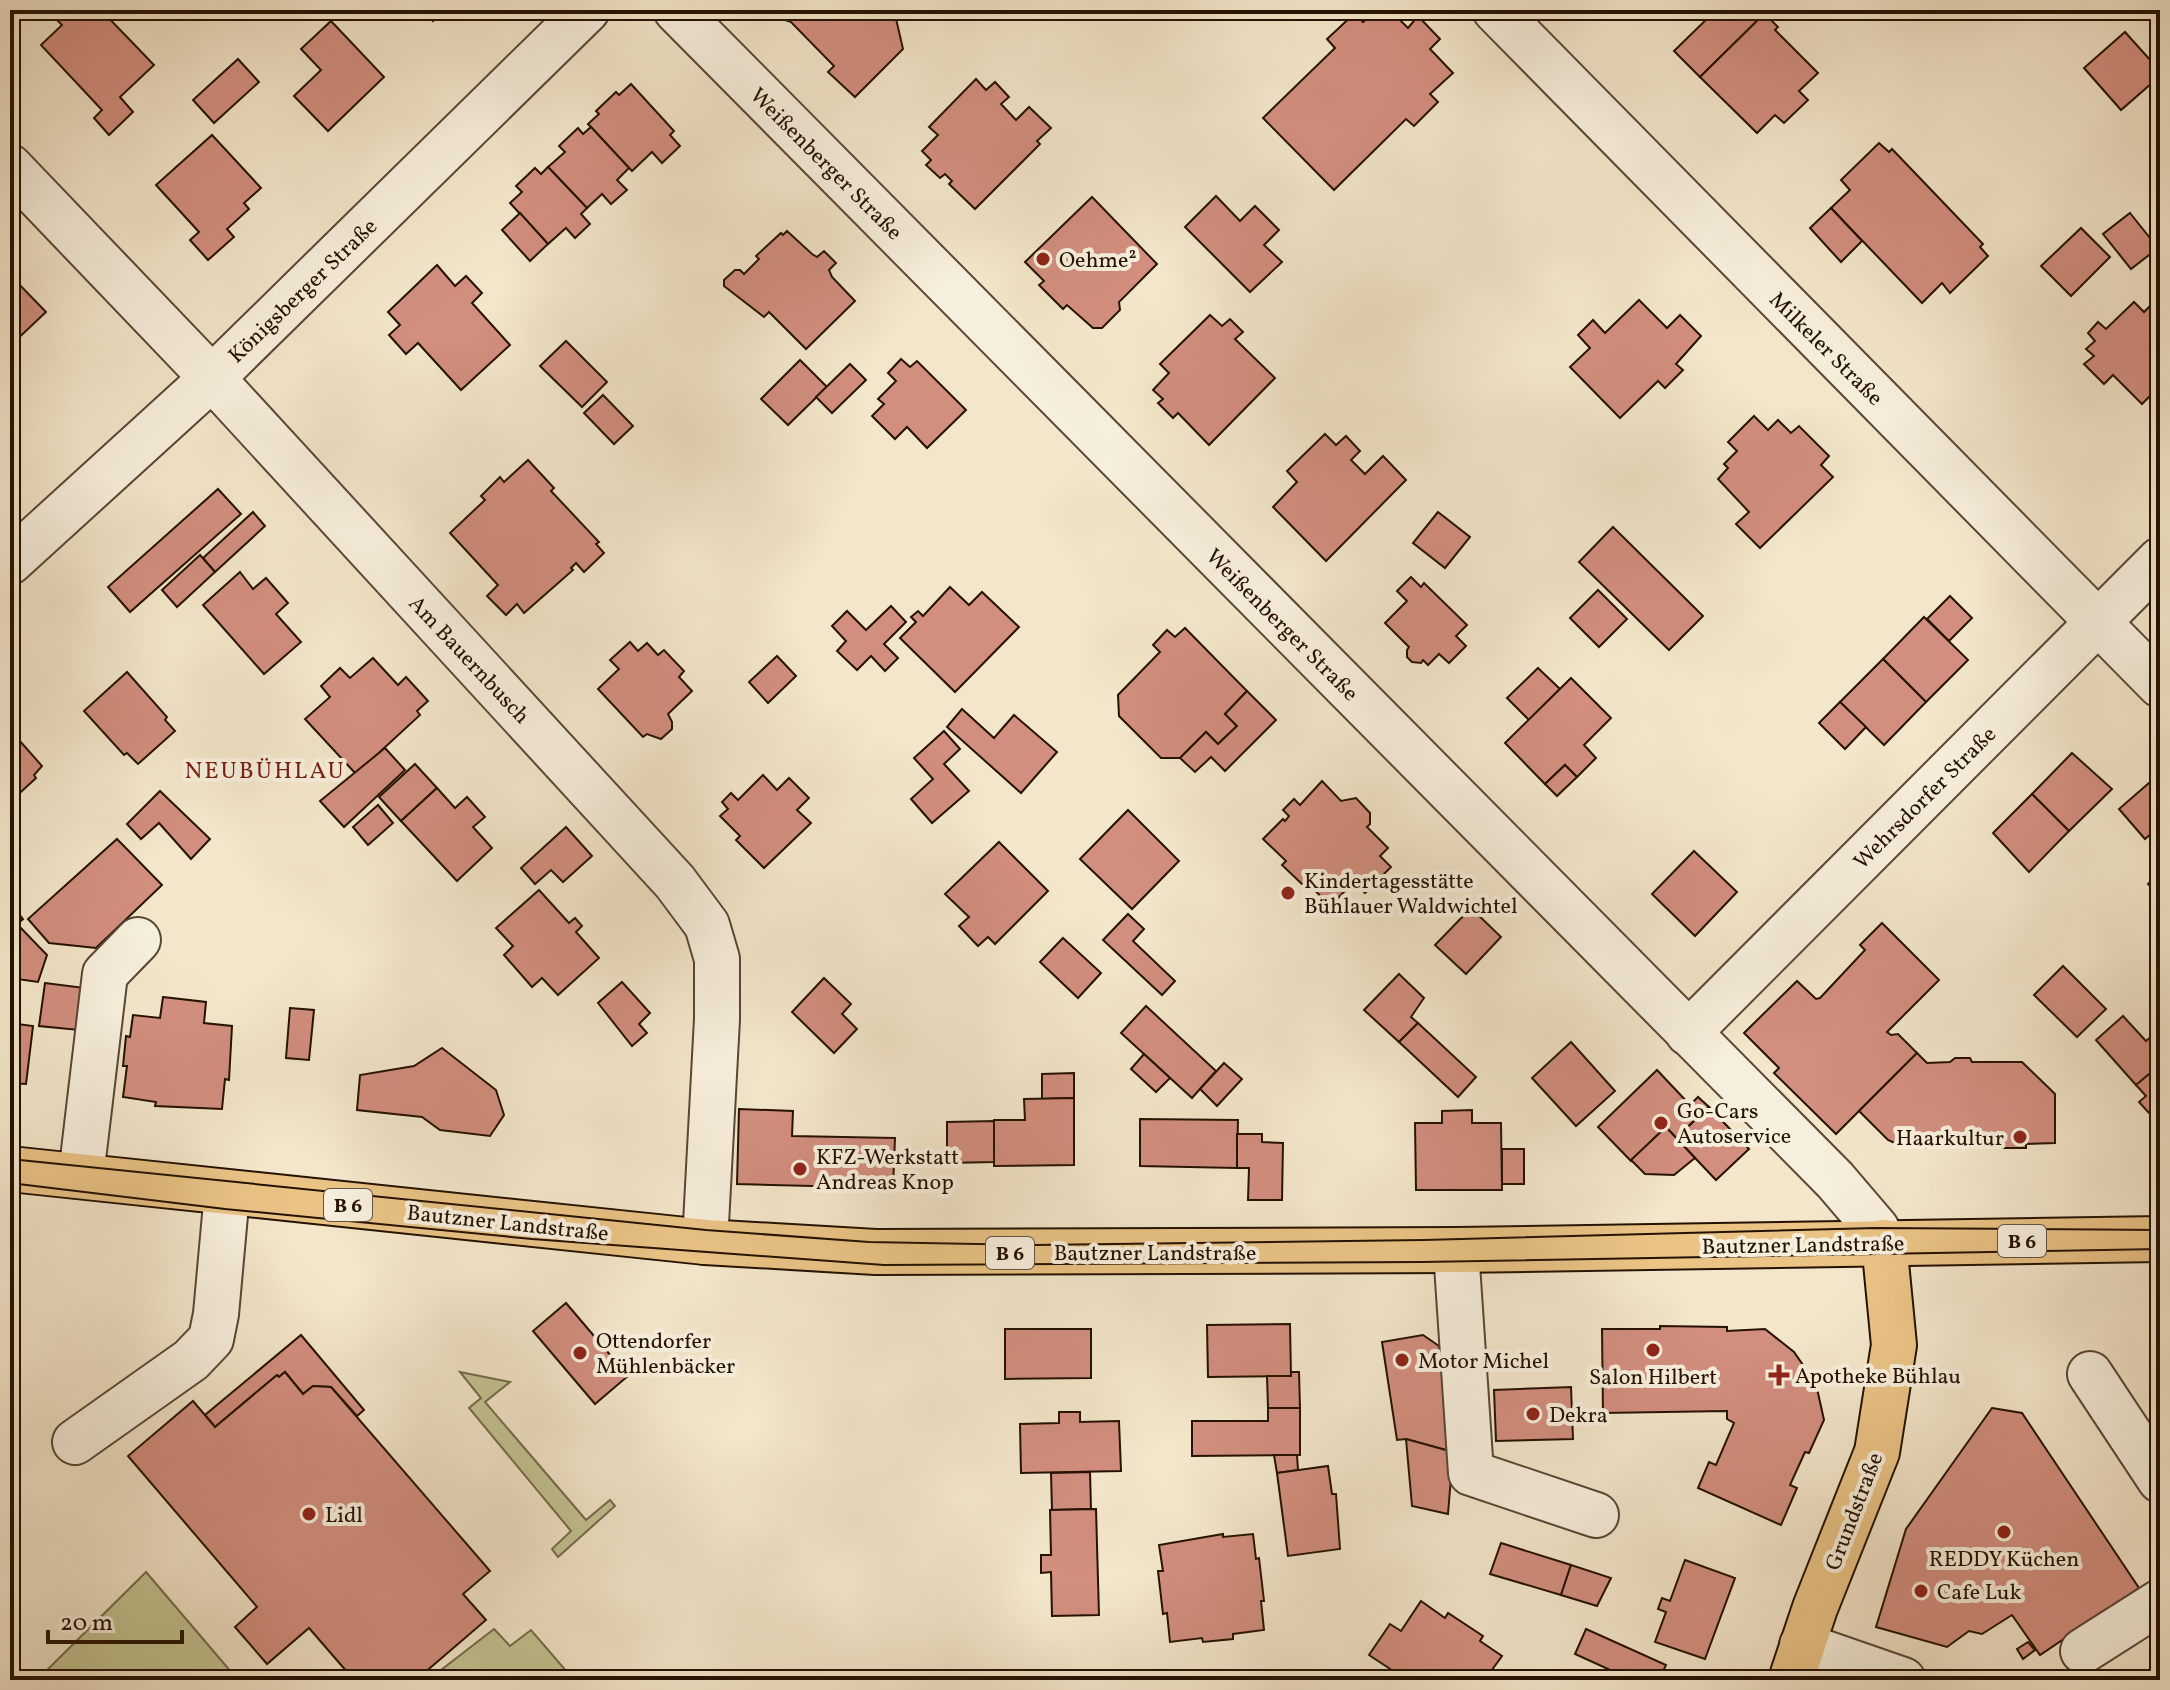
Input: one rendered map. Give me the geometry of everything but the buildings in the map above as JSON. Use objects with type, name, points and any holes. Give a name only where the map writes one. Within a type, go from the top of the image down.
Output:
[{"type":"main road","name":"Bautzner Landstraße","points":[[10,1169],[705,1242],[876,1252],[1456,1250],[2160,1239]]},
{"type":"main road","name":"Grundstraße","points":[[1796,1663],[1877,1452],[1894,1345],[1884,1242]]},
{"type":"street","name":"Königsberger Straße","points":[[10,562],[212,378],[587,10]]},
{"type":"street","name":"Weißenberger Straße","points":[[676,10],[1835,1180],[1876,1228],[1884,1242]]},
{"type":"street","name":"Milkeler Straße","points":[[1495,10],[2160,685]]},
{"type":"street","name":"Am Bauernbusch","points":[[10,167],[212,378],[675,882],[707,925],[717,959],[717,1019],[705,1242]]},
{"type":"street","name":"Wehrsdorfer Straße","points":[[1688,1033],[2160,560]]},
{"type":"street","points":[[81,1176],[105,974],[138,940]]},
{"type":"street","points":[[75,1442],[191,1360],[211,1339],[227,1193]]},
{"type":"street","points":[[1456,1250],[1471,1473],[1596,1515]]},
{"type":"street","points":[[2090,1374],[2160,1480]]},
{"type":"street","points":[[2083,1651],[2160,1602]]},
{"type":"street","points":[[1796,1663],[1903,1680]]},
{"type":"green space","points":[[460,1372],[510,1382],[485,1402],[586,1520],[610,1500],[615,1506],[558,1557],[552,1549],[571,1531],[469,1408],[481,1398]]},
{"type":"green space","points":[[146,1572],[238,1680],[37,1680]]},
{"type":"green space","points":[[494,1629],[510,1646],[531,1630],[574,1680],[428,1680]]},
{"type":"tram line","points":[[10,1159],[706,1230],[869,1242],[1035,1245],[1424,1240],[1876,1228],[2160,1230]]},
{"type":"tram line","points":[[10,1183],[225,1209],[532,1239],[884,1265],[1422,1262],[2160,1249]]},
{"type":"place","name":"Oehme²","points":[[1043,259]]},
{"type":"place","name":"Kindertagesstätte Bühlauer Waldwichtel","points":[[1288,893]]},
{"type":"place","name":"Go-Cars Autoservice","points":[[1661,1123]]},
{"type":"place","name":"Haarkultur","points":[[2020,1137]]},
{"type":"place","name":"KFZ-Werkstatt Andreas Knop","points":[[800,1169]]},
{"type":"place","name":"Salon Hilbert","points":[[1653,1350]]},
{"type":"place","name":"Ottendorfer Mühlenbäcker","points":[[580,1353]]},
{"type":"place","name":"Motor Michel","points":[[1402,1360]]},
{"type":"place","name":"Apotheke Bühlau","points":[[1779,1375]]},
{"type":"place","name":"Dekra","points":[[1533,1414]]},
{"type":"place","name":"Lidl","points":[[309,1514]]},
{"type":"place","name":"REDDY Küchen","points":[[2004,1532]]},
{"type":"place","name":"Cafe Luk","points":[[1921,1591]]},
{"type":"district","name":"NEUBÜHLAU","points":[[265,770]]}]
